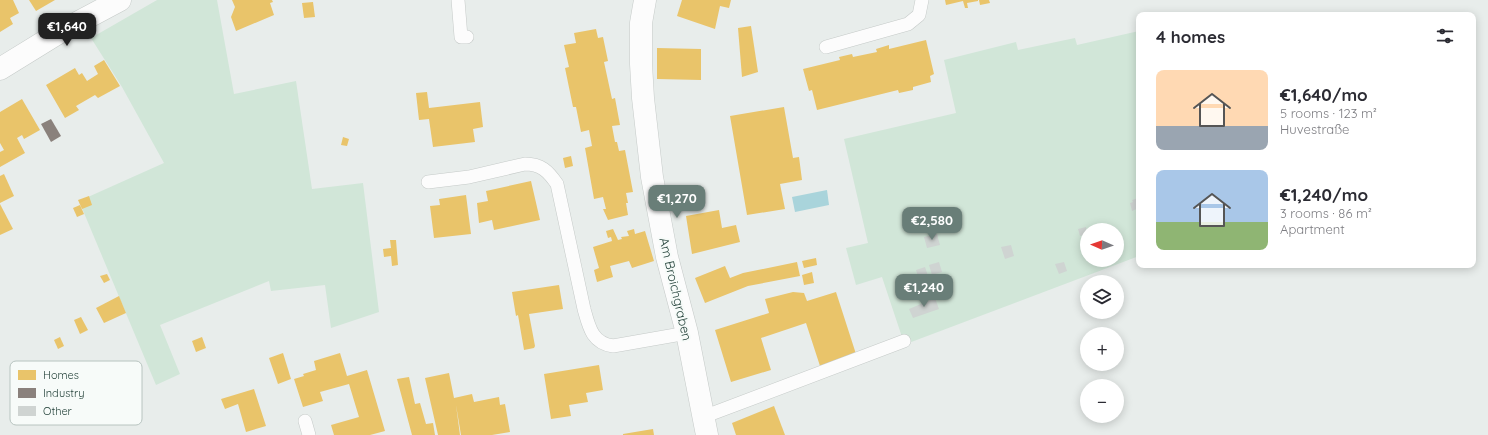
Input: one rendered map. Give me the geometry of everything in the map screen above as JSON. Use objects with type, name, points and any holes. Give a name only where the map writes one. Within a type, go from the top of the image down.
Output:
[{"type":"street","points":[[0,69],[60,32],[120,0]]},
{"type":"street","name":"Am Broichgraben","points":[[645,0],[641,23],[641,64],[643,98],[652,176],[666,257],[687,333],[705,426]]},
{"type":"lane","points":[[458,0],[461,38],[467,38]]},
{"type":"lane","points":[[826,46],[908,24],[919,15],[922,0]]},
{"type":"lane","points":[[428,182],[469,177],[526,164],[534,164],[543,167],[557,184],[584,309],[591,333],[594,337],[607,345],[612,346],[687,333]]},
{"type":"lane","points":[[705,426],[904,341]]},
{"type":"lane","points":[[305,421],[309,435]]},
{"type":"green space","points":[[157,0],[217,0],[234,94],[296,81],[312,189],[363,183],[379,312],[331,328],[325,285],[271,291],[269,281],[160,325],[180,374],[156,385],[79,201],[164,163],[122,87],[91,38]]},
{"type":"green space","points":[[1136,32],[1136,257],[1124,262],[1124,223],[1080,223],[1080,267],[1110,267],[1089,275],[1080,275],[1080,278],[906,344],[902,337],[882,277],[856,285],[846,248],[868,243],[844,139],[956,113],[944,60],[1016,42],[1018,50],[1075,38],[1077,45]]},
{"type":"water","points":[[827,190],[829,205],[795,212],[792,197]]},
{"type":"building: Homes","points":[[0,0],[13,0],[19,13],[10,18],[13,24],[0,32]]},
{"type":"building: Homes","points":[[29,0],[55,0],[36,11]]},
{"type":"building: Homes","points":[[232,0],[272,0],[273,2],[270,3],[274,15],[236,31],[231,17],[235,7]]},
{"type":"building: Homes","points":[[682,0],[731,0],[729,8],[720,6],[715,29],[677,16]]},
{"type":"building: Homes","points":[[945,0],[978,1],[967,3],[968,8],[965,8],[963,1],[946,5]]},
{"type":"building: Homes","points":[[979,0],[989,0],[990,3],[980,5]]},
{"type":"building: Homes","points":[[313,2],[315,17],[304,18],[302,3]]},
{"type":"building: Homes","points":[[751,26],[758,72],[742,77],[738,28]]},
{"type":"building: Homes","points":[[596,29],[598,38],[603,37],[608,61],[604,62],[612,99],[615,98],[620,125],[612,126],[615,142],[617,142],[619,151],[625,150],[633,192],[626,193],[628,215],[608,220],[603,209],[606,209],[603,197],[594,199],[585,148],[592,146],[589,130],[581,132],[576,107],[573,107],[565,68],[569,67],[564,45],[576,43],[574,33]]},
{"type":"building: Homes","points":[[926,40],[934,74],[930,76],[931,82],[913,87],[913,90],[899,93],[898,90],[817,110],[812,90],[809,91],[803,69],[840,60],[839,57],[852,54],[853,57],[877,52],[876,49],[889,45],[889,49]]},
{"type":"building: Homes","points":[[657,48],[701,49],[701,80],[657,79]]},
{"type":"building: Homes","points":[[104,60],[120,86],[98,98],[95,95],[76,106],[79,110],[65,118],[46,85],[75,68],[79,75],[82,73],[87,81],[98,74],[94,66]]},
{"type":"building: Homes","points":[[427,92],[429,108],[480,102],[483,127],[473,129],[475,142],[433,147],[429,119],[419,120],[416,93]]},
{"type":"building: Homes","points":[[22,99],[40,130],[24,139],[22,135],[17,138],[25,153],[0,167],[0,152],[4,150],[0,143],[0,112]]},
{"type":"building: Homes","points":[[784,107],[793,158],[799,157],[802,180],[780,184],[785,209],[747,215],[730,116]]},
{"type":"building: Homes","points":[[343,137],[349,139],[347,146],[341,145]]},
{"type":"building: Homes","points":[[571,156],[573,166],[565,168],[563,158]]},
{"type":"building: Homes","points":[[4,174],[14,196],[0,203],[0,176]]},
{"type":"building: Homes","points":[[531,181],[540,220],[494,230],[492,220],[479,223],[477,203],[488,201],[486,191]]},
{"type":"building: Homes","points":[[466,195],[471,234],[434,238],[430,206],[440,205],[439,199]]},
{"type":"building: Homes","points":[[89,196],[92,205],[82,209],[78,200]]},
{"type":"building: Homes","points":[[0,204],[13,229],[0,235]]},
{"type":"building: Homes","points":[[80,205],[84,214],[77,217],[73,208]]},
{"type":"building: Homes","points":[[719,210],[722,228],[736,225],[740,242],[692,254],[686,216]]},
{"type":"building: Homes","points":[[613,229],[618,240],[622,239],[621,237],[629,236],[627,231],[634,229],[635,234],[645,231],[654,261],[632,268],[629,261],[610,266],[613,277],[597,282],[594,270],[599,268],[593,247],[612,241],[611,237],[608,238],[606,231]]},
{"type":"building: Homes","points":[[390,240],[396,240],[398,265],[392,266],[391,256],[384,257],[383,249],[391,248]]},
{"type":"building: Homes","points":[[816,258],[817,265],[804,268],[802,261]]},
{"type":"building: Homes","points":[[797,262],[800,276],[748,286],[705,303],[695,278],[725,266],[730,278],[743,273]]},
{"type":"building: Homes","points":[[812,272],[814,283],[804,285],[802,275]]},
{"type":"building: Homes","points":[[107,274],[110,280],[104,283],[100,276]]},
{"type":"building: Homes","points":[[559,285],[563,309],[529,314],[535,346],[534,348],[524,350],[518,315],[516,316],[512,292]]},
{"type":"building: Homes","points":[[793,292],[804,293],[807,301],[836,292],[856,354],[820,366],[806,323],[761,338],[771,370],[731,382],[715,330],[769,313],[765,299]]},
{"type":"building: Homes","points":[[119,296],[126,313],[104,323],[96,308]]},
{"type":"building: Homes","points":[[81,317],[88,330],[80,334],[74,320]]},
{"type":"building: Homes","points":[[60,337],[64,346],[58,349],[54,340]]},
{"type":"building: Homes","points":[[202,337],[206,348],[196,352],[192,341]]},
{"type":"building: Homes","points":[[283,353],[291,379],[278,384],[269,358]]},
{"type":"building: Homes","points":[[340,353],[347,376],[367,370],[385,431],[370,435],[334,435],[331,425],[359,417],[349,384],[320,392],[323,401],[303,407],[294,379],[304,376],[303,374],[316,370],[314,361]]},
{"type":"building: Homes","points":[[599,365],[603,390],[586,393],[588,402],[569,405],[571,416],[551,419],[544,374]]},
{"type":"building: Homes","points":[[449,373],[454,398],[472,394],[474,402],[499,397],[500,405],[505,404],[510,432],[492,435],[461,435],[456,405],[460,435],[438,435],[425,378]]},
{"type":"building: Homes","points":[[409,377],[415,404],[420,403],[426,424],[433,423],[435,435],[412,435],[397,379]]},
{"type":"building: Homes","points":[[254,389],[266,426],[246,432],[238,404],[225,409],[221,399]]},
{"type":"building: Homes","points":[[774,406],[785,435],[736,435],[732,423]]},
{"type":"building: Homes","points":[[653,429],[654,435],[623,435],[623,434]]},
{"type":"building: Industry","points":[[51,119],[61,136],[51,142],[41,124]]},
{"type":"building: Other","points":[[1136,199],[1136,209],[1132,211],[1130,203],[1133,202],[1132,200]]},
{"type":"building: Other","points":[[937,234],[940,245],[927,248],[924,237]]},
{"type":"building: Other","points":[[1011,245],[1014,256],[1005,259],[1001,247]]},
{"type":"building: Other","points":[[939,262],[942,272],[932,275],[929,265]]},
{"type":"building: Other","points":[[1064,262],[1067,271],[1059,274],[1055,264]]},
{"type":"building: Other","points":[[925,267],[928,276],[919,279],[916,270]]},
{"type":"building: Other","points":[[935,298],[939,309],[913,318],[909,309]]}]
